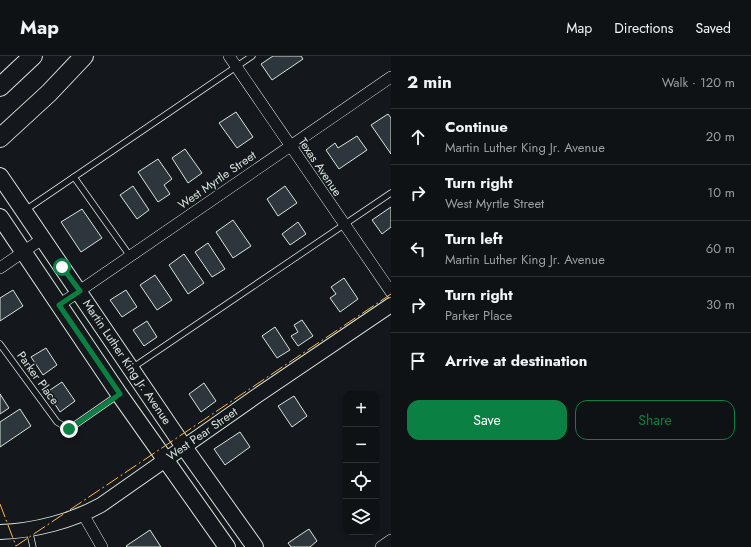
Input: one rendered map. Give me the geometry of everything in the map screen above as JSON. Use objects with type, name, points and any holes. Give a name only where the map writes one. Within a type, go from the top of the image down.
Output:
[{"type":"main road","points":[[0,87],[33,56]]},
{"type":"main road","points":[[0,138],[50,93],[84,56]]},
{"type":"main road","name":"Martin Luther King Jr. Avenue","points":[[0,176],[23,212],[80,291],[184,447],[255,547]]},
{"type":"main road","name":"Martin Luther King Jr. Avenue","points":[[0,217],[120,394],[227,547]]},
{"type":"street","name":"Texas Avenue","points":[[229,56],[391,292]]},
{"type":"street","name":"West Myrtle Street","points":[[59,305],[391,77]]},
{"type":"street","points":[[0,268],[42,239]]},
{"type":"street","name":"West Pear Street","points":[[0,532],[16,532],[83,514],[101,505],[391,305]]},
{"type":"street","points":[[83,514],[102,547]]},
{"type":"street","points":[[381,547],[391,540]]},
{"type":"lane","points":[[23,212],[252,56]]},
{"type":"lane","points":[[74,177],[130,256]]},
{"type":"lane","points":[[132,369],[391,193]]},
{"type":"lane","name":"Parker Place","points":[[0,344],[57,422],[69,429],[120,394]]},
{"type":"lane","points":[[29,528],[33,547]]},
{"type":"building","points":[[273,56],[301,56],[303,59],[272,80],[261,64]]},
{"type":"building","points":[[236,112],[253,137],[237,148],[219,123]]},
{"type":"building","points":[[388,114],[391,118],[391,154],[371,125]]},
{"type":"building","points":[[357,136],[367,150],[339,169],[326,150],[335,143],[338,148]]},
{"type":"building","points":[[185,149],[202,173],[188,183],[172,158]]},
{"type":"building","points":[[158,159],[172,179],[164,185],[170,194],[158,202],[138,172]]},
{"type":"building","points":[[133,186],[149,210],[137,219],[120,195]]},
{"type":"building","points":[[285,186],[297,203],[278,216],[267,199]]},
{"type":"building","points":[[391,207],[391,227],[382,234],[372,220]]},
{"type":"building","points":[[82,209],[102,238],[81,252],[61,222]]},
{"type":"building","points":[[233,220],[251,246],[233,258],[216,232]]},
{"type":"building","points":[[298,222],[306,234],[290,245],[282,234]]},
{"type":"building","points":[[208,243],[225,269],[212,277],[195,252]]},
{"type":"building","points":[[184,254],[204,283],[188,294],[169,265]]},
{"type":"building","points":[[155,275],[172,300],[157,310],[140,285]]},
{"type":"building","points":[[344,278],[358,299],[340,312],[330,298],[336,294],[331,287]]},
{"type":"building","points":[[13,290],[23,306],[0,321],[0,298]]},
{"type":"building","points":[[126,290],[137,307],[122,317],[110,300]]},
{"type":"building","points":[[302,320],[313,336],[298,346],[291,336],[298,332],[294,325]]},
{"type":"building","points":[[147,321],[157,337],[144,346],[133,330]]},
{"type":"building","points":[[275,327],[290,350],[277,358],[262,336]]},
{"type":"building","points":[[46,348],[57,365],[43,375],[31,357]]},
{"type":"building","points":[[62,382],[75,401],[60,412],[47,392]]},
{"type":"building","points":[[204,383],[216,401],[201,412],[189,394]]},
{"type":"building","points":[[0,394],[9,408],[0,414]]},
{"type":"building","points":[[294,396],[307,416],[292,427],[278,406]]},
{"type":"building","points":[[20,409],[31,426],[0,447],[0,422]]},
{"type":"building","points":[[240,432],[250,447],[225,465],[214,449]]},
{"type":"building","points":[[309,529],[317,541],[310,547],[291,547],[288,543]]},
{"type":"building","points":[[150,530],[161,547],[126,546]]},
{"type":"power","points":[[0,504],[16,546],[391,294]]},
{"type":"route","points":[[62,267],[80,291],[59,305],[120,394],[69,429]]}]
